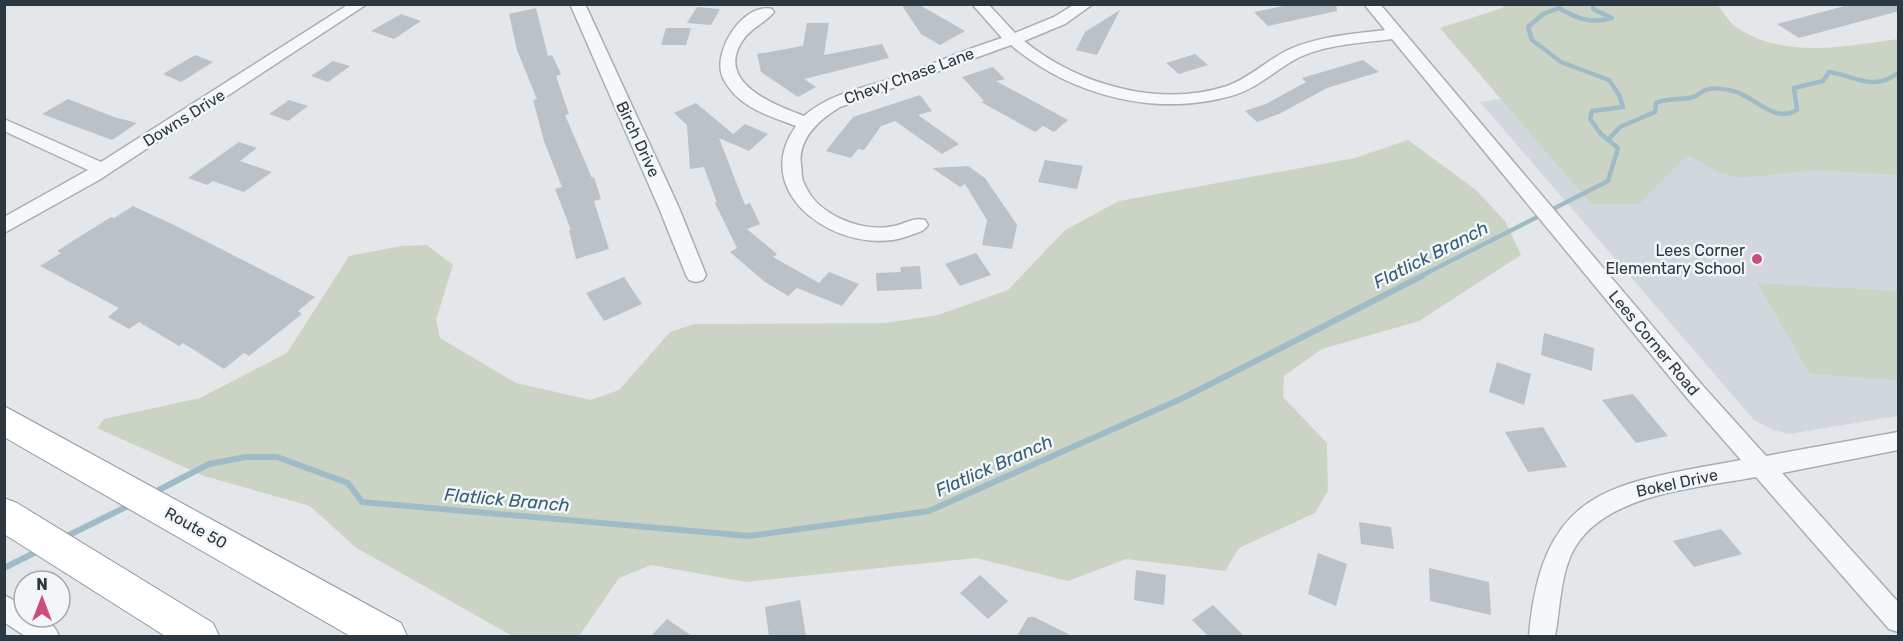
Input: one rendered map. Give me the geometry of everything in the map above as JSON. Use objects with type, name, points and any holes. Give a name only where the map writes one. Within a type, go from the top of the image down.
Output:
[{"type":"highway","name":"Route 50","points":[[4,420],[387,636]]},
{"type":"highway","points":[[8,517],[199,636]]},
{"type":"street","name":"Downs Drive","points":[[4,226],[102,170],[360,4]]},
{"type":"street","name":"Birch Drive","points":[[577,4],[669,208],[696,275]]},
{"type":"street","points":[[979,4],[995,25],[1012,40],[1047,64],[1080,81],[1121,93],[1166,98],[1226,92],[1252,82],[1288,57],[1310,48],[1395,34]]},
{"type":"street","name":"Chevy Chase Lane","points":[[918,225],[897,234],[866,236],[831,222],[807,204],[795,186],[790,162],[799,134],[819,113],[854,94],[909,78],[971,53],[1060,22],[1086,4]]},
{"type":"street","name":"Lees Corner Road","points":[[1371,4],[1695,392],[1834,551],[1899,620]]},
{"type":"street","points":[[766,12],[753,19],[735,36],[728,54],[729,73],[734,82],[757,103],[807,124]]},
{"type":"street","points":[[4,124],[102,170]]},
{"type":"street","name":"Bokel Drive","points":[[1542,636],[1556,557],[1581,521],[1602,506],[1636,490],[1899,441]]},
{"type":"street","points":[[4,607],[46,636]]},
{"type":"shaded area","name":"Lees Corner Elementary School","points":[[1764,57],[1898,95],[1898,416],[1789,434],[1773,430],[1754,420],[1480,102]]},
{"type":"green space","points":[[1717,4],[1735,26],[1753,37],[1793,47],[1836,47],[1898,39],[1898,175],[1817,170],[1740,178],[1720,173],[1687,155],[1639,204],[1591,204],[1440,28],[1502,8],[1505,5]]},
{"type":"green space","points":[[1408,140],[1476,190],[1505,221],[1521,255],[1419,321],[1322,349],[1284,376],[1283,397],[1327,443],[1328,491],[1315,513],[1239,548],[1225,571],[1126,559],[1068,581],[976,558],[746,582],[651,565],[619,578],[579,636],[512,636],[355,547],[310,506],[204,476],[97,428],[104,419],[200,398],[287,353],[349,256],[401,246],[427,245],[453,265],[436,320],[440,338],[516,383],[591,400],[619,390],[670,332],[695,324],[885,323],[938,315],[1008,290],[1065,230],[1119,201],[1355,158]]},
{"type":"green space","points":[[1757,283],[1898,291],[1898,380],[1810,374]]},
{"type":"building","points":[[901,4],[918,4],[965,31],[940,45],[921,34]]},
{"type":"building","points":[[1293,4],[1336,4],[1337,11],[1268,26],[1254,12]]},
{"type":"building","points":[[1852,4],[1899,4],[1899,11],[1799,38],[1777,24]]},
{"type":"building","points":[[697,7],[720,9],[711,25],[687,23]]},
{"type":"building","points":[[536,8],[548,56],[552,55],[561,74],[556,76],[569,114],[565,115],[592,178],[594,177],[601,199],[594,201],[609,249],[576,259],[569,230],[571,230],[555,189],[562,187],[544,141],[533,100],[537,99],[517,50],[509,14]]},
{"type":"building","points":[[1120,10],[1097,55],[1076,50],[1085,32]]},
{"type":"building","points":[[401,14],[421,21],[394,39],[371,31]]},
{"type":"building","points":[[807,23],[829,23],[824,55],[882,44],[889,58],[804,79],[816,87],[798,97],[761,72],[757,54],[803,46]]},
{"type":"building","points":[[666,28],[691,28],[686,45],[661,45]]},
{"type":"building","points":[[1195,54],[1208,65],[1179,74],[1166,63]]},
{"type":"building","points":[[195,55],[213,62],[181,82],[163,74]]},
{"type":"building","points":[[1363,60],[1379,72],[1327,88],[1279,114],[1257,122],[1245,111],[1266,104],[1306,82],[1302,78]]},
{"type":"building","points":[[333,61],[350,66],[328,82],[311,76]]},
{"type":"building","points":[[993,67],[1005,79],[996,81],[1068,120],[1054,132],[1043,126],[1035,132],[981,102],[984,101],[962,77]]},
{"type":"building","points":[[920,95],[932,111],[918,115],[959,144],[942,154],[895,121],[881,126],[864,150],[858,149],[851,158],[826,151],[853,117]]},
{"type":"building","points":[[68,99],[114,117],[137,123],[112,140],[42,114]]},
{"type":"building","points":[[289,100],[308,106],[288,121],[269,114]]},
{"type":"building","points":[[696,103],[733,134],[745,124],[768,134],[749,151],[719,138],[745,205],[750,203],[760,224],[747,229],[777,254],[773,257],[819,283],[829,272],[859,284],[842,306],[797,288],[788,296],[765,282],[730,252],[737,248],[714,201],[717,203],[704,167],[690,169],[687,125],[674,113]]},
{"type":"building","points":[[239,142],[257,148],[240,161],[272,172],[244,192],[213,181],[207,185],[188,178]]},
{"type":"building","points":[[1045,160],[1083,166],[1077,189],[1038,182]]},
{"type":"building","points":[[968,166],[985,178],[1017,225],[1012,249],[982,245],[987,220],[965,184],[960,187],[932,168]]},
{"type":"building","points":[[133,206],[315,297],[298,311],[302,314],[249,356],[244,353],[224,369],[183,343],[179,346],[139,322],[129,329],[108,317],[119,308],[40,266],[61,253],[57,251]]},
{"type":"building","points":[[976,253],[991,275],[960,286],[945,264]]},
{"type":"building","points":[[920,266],[922,289],[877,291],[876,273],[901,272],[900,267]]},
{"type":"building","points":[[624,277],[642,304],[604,321],[586,293]]},
{"type":"building","points":[[1544,333],[1594,348],[1592,371],[1541,355]]},
{"type":"building","points":[[1497,362],[1531,374],[1524,405],[1489,392]]},
{"type":"building","points":[[1633,394],[1668,436],[1636,443],[1602,400]]},
{"type":"building","points":[[1543,427],[1567,467],[1528,472],[1505,432]]},
{"type":"building","points":[[1359,522],[1391,527],[1394,549],[1361,544]]},
{"type":"building","points":[[1721,529],[1742,554],[1694,567],[1673,541]]},
{"type":"building","points":[[1318,553],[1347,564],[1336,606],[1308,594]]},
{"type":"building","points":[[1429,568],[1489,582],[1491,615],[1430,601]]},
{"type":"building","points":[[1136,570],[1166,575],[1164,605],[1134,600]]},
{"type":"building","points":[[980,575],[1008,601],[988,619],[960,593]]},
{"type":"building","points":[[800,600],[806,636],[769,636],[765,607]]},
{"type":"building","points":[[1213,605],[1244,636],[1208,636],[1192,620]]},
{"type":"building","points":[[1028,617],[1034,617],[1072,636],[1017,636]]},
{"type":"building","points":[[667,619],[692,636],[651,636]]},
{"type":"waterway","name":"Flatlick Branch","points":[[1593,4],[1593,9],[1612,18],[1598,21],[1585,19],[1559,8],[1543,14],[1528,27],[1532,40],[1561,62],[1609,80],[1619,95],[1623,107],[1592,111],[1590,119],[1608,140]]},
{"type":"waterway","points":[[1608,140],[1620,127],[1655,112],[1656,103],[1693,97],[1708,89],[1733,91],[1780,114],[1797,110],[1794,88],[1823,81],[1829,72],[1872,82],[1889,79],[1898,73]]},
{"type":"waterway","name":"Flatlick Branch","points":[[1419,277],[1608,181],[1618,148],[1608,140]]},
{"type":"waterway","name":"Flatlick Branch","points":[[153,493],[209,464],[246,457],[277,457],[348,483],[362,502],[749,536],[929,511],[1183,398],[1422,276]]},
{"type":"waterway","name":"Flatlick Branch","points":[[65,537],[132,504]]},
{"type":"waterway","name":"Flatlick Branch","points":[[4,568],[38,551]]},
{"type":"place","name":"Lees Corner Elementary School","points":[[1757,259]]}]
